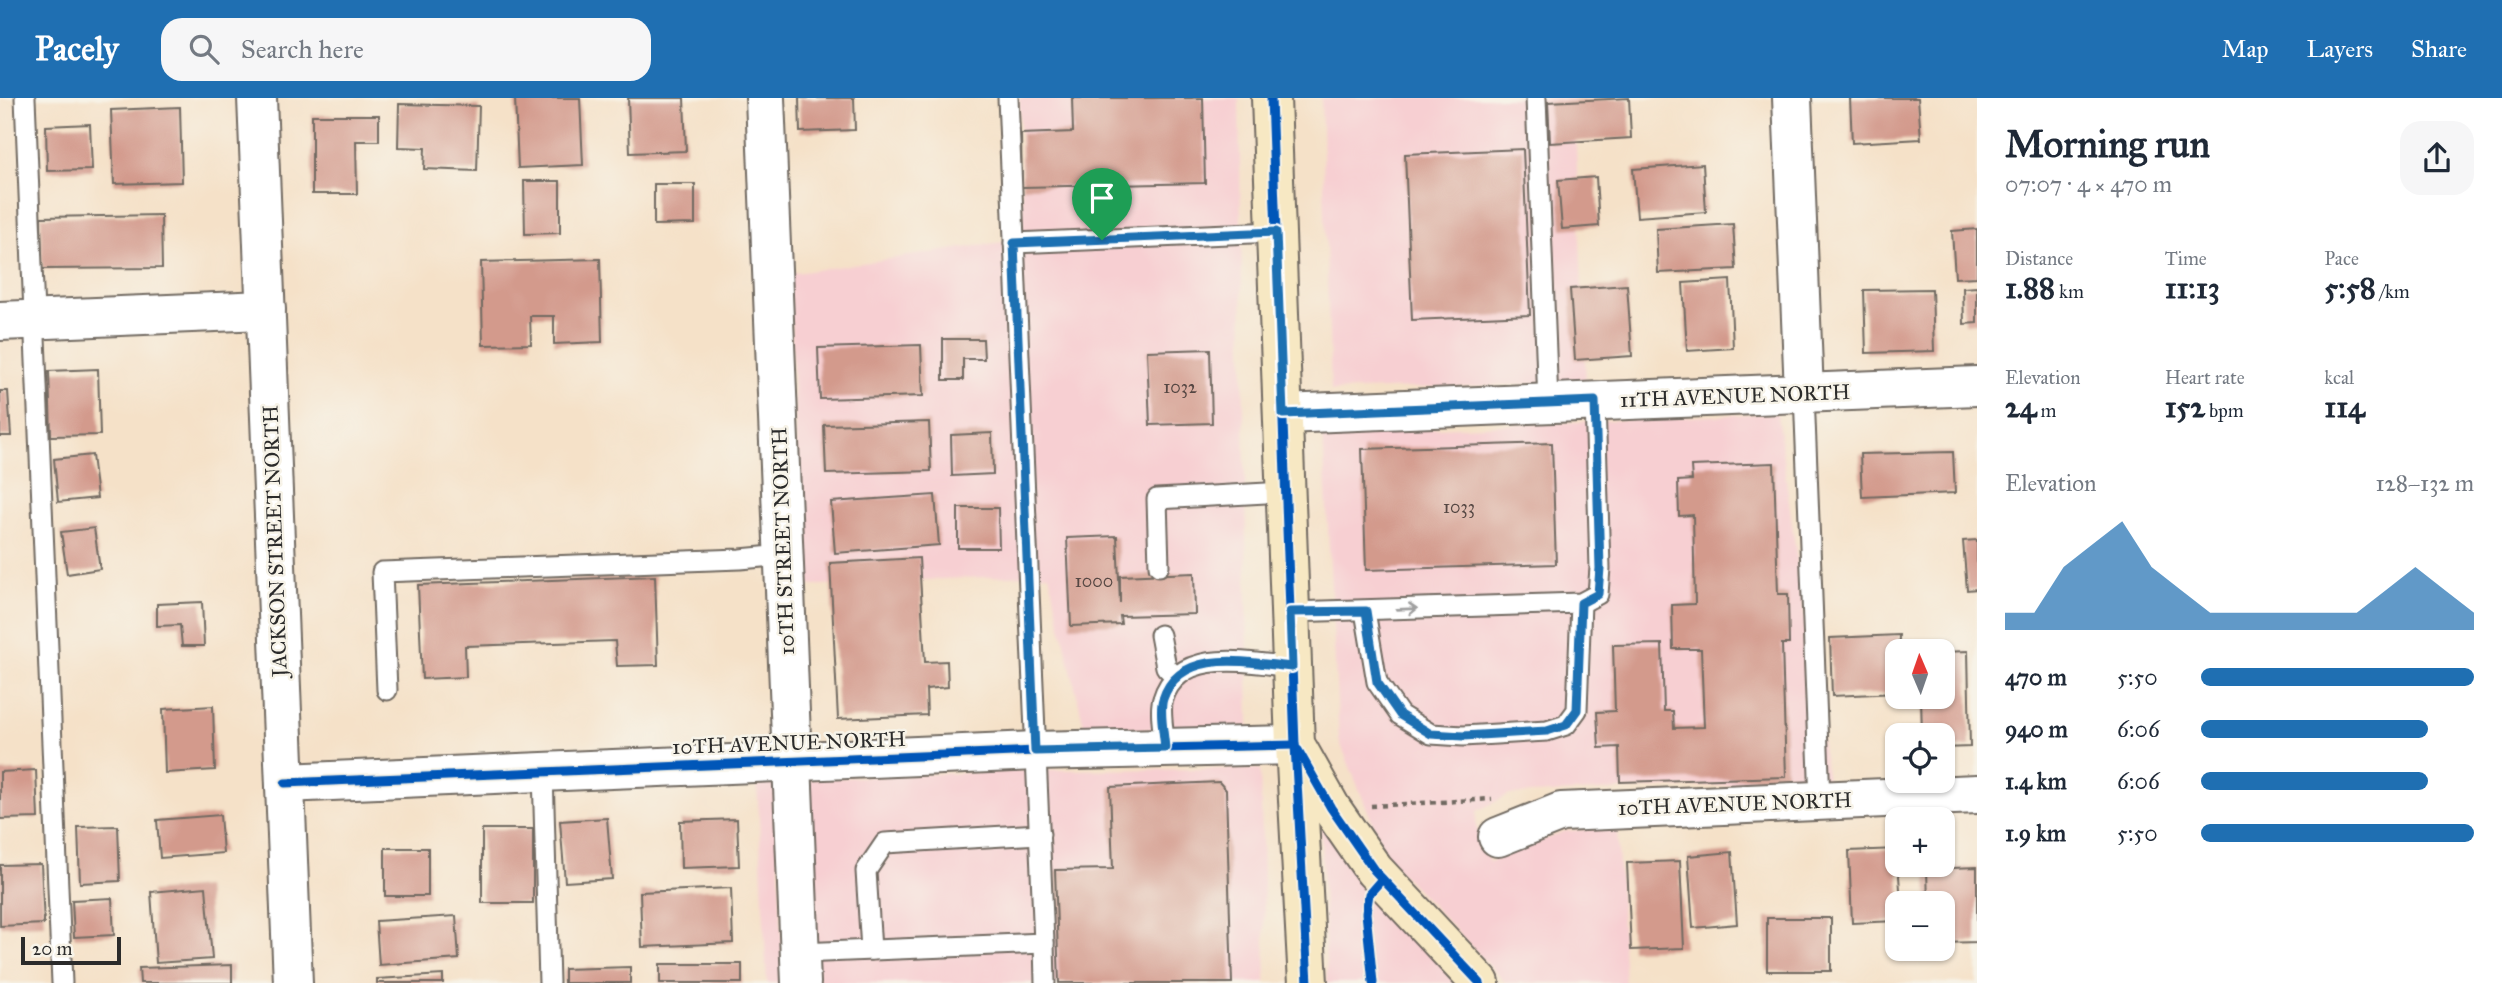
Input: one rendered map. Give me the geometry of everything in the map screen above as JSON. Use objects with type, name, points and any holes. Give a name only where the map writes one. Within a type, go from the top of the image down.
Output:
[{"type":"main road","points":[[1271,98],[1295,745],[1308,983]]},
{"type":"main road","points":[[1295,745],[1331,808],[1374,870],[1480,983]]},
{"type":"street","name":"JACKSON STREET NORTH","points":[[257,98],[293,983]]},
{"type":"street","name":"10TH STREET NORTH","points":[[765,98],[800,968]]},
{"type":"street","points":[[1792,98],[1804,393]]},
{"type":"street","points":[[17,320],[265,310]]},
{"type":"street","name":"11TH AVENUE NORTH","points":[[1283,414],[1977,386]]},
{"type":"street","name":"10TH AVENUE NORTH","points":[[285,783],[1035,751],[1295,745]]},
{"type":"street","name":"10TH AVENUE NORTH","points":[[1498,837],[1561,812],[1977,794]]},
{"type":"lane","points":[[25,98],[17,320],[62,983]]},
{"type":"lane","points":[[1008,98],[1045,983]]},
{"type":"lane","points":[[1536,98],[1548,403]]},
{"type":"lane","points":[[1014,243],[1276,232]]},
{"type":"lane","points":[[1804,393],[1820,800]]},
{"type":"lane","points":[[1290,612],[1581,603],[1598,594],[1600,568],[1595,401]]},
{"type":"lane","points":[[1158,566],[1157,499],[1286,492]]},
{"type":"lane","points":[[387,690],[382,572],[740,559],[783,555]]},
{"type":"lane","points":[[1366,611],[1377,682],[1400,715],[1431,734],[1463,736],[1547,731],[1566,725],[1577,710],[1581,603]]},
{"type":"lane","points":[[1160,635],[1166,667],[1176,677]]},
{"type":"lane","points":[[1165,748],[1162,700],[1176,677],[1192,666],[1228,661],[1292,667]]},
{"type":"lane","points":[[544,772],[550,983]]},
{"type":"lane","points":[[871,950],[866,870],[885,843],[1040,834]]},
{"type":"lane","points":[[800,968],[871,950],[1044,943]]},
{"type":"path","points":[[1331,808],[1493,799]]},
{"type":"shaded area","points":[[1019,98],[1239,98],[1249,728],[1085,730],[1049,574],[802,586],[789,274],[1023,239]]},
{"type":"shaded area","points":[[1321,98],[1574,98],[1586,382],[1331,391]]},
{"type":"shaded area","points":[[1777,413],[1827,781],[1509,795],[1477,811],[1476,826],[1489,862],[1565,831],[1617,827],[1625,983],[1506,983],[1387,858],[1339,740],[1323,433]]},
{"type":"shaded area","points":[[1260,769],[1266,983],[818,983],[809,779],[1035,770]]},
{"type":"shaded area","points":[[757,781],[775,781],[784,983],[767,983]]},
{"type":"shaded area","points":[[1320,813],[1455,983],[1327,983]]},
{"type":"building","points":[[515,98],[580,98],[583,165],[518,168]]},
{"type":"building","points":[[628,98],[684,98],[686,151],[630,153]]},
{"type":"building","points":[[799,98],[854,98],[855,130],[800,132]]},
{"type":"building","points":[[1072,98],[1203,98],[1205,183],[1022,187],[1021,134],[1073,132]]},
{"type":"building","points":[[1629,98],[1631,138],[1550,143],[1548,102]]},
{"type":"building","points":[[1850,98],[1918,98],[1921,139],[1852,143]]},
{"type":"building","points":[[399,104],[479,106],[477,171],[424,169],[425,148],[398,147]]},
{"type":"building","points":[[180,107],[182,182],[114,184],[111,110]]},
{"type":"building","points":[[312,115],[379,115],[379,141],[356,141],[357,194],[312,194]]},
{"type":"building","points":[[90,124],[92,170],[47,171],[46,126]]},
{"type":"building","points":[[1523,149],[1530,315],[1412,320],[1405,154]]},
{"type":"building","points":[[1703,164],[1706,212],[1637,217],[1633,169]]},
{"type":"building","points":[[1596,177],[1599,226],[1562,229],[1558,180]]},
{"type":"building","points":[[524,181],[560,181],[560,233],[525,234]]},
{"type":"building","points":[[654,184],[695,184],[695,224],[654,225]]},
{"type":"building","points":[[161,215],[162,268],[42,269],[41,217]]},
{"type":"building","points":[[1733,224],[1736,269],[1658,273],[1656,229]]},
{"type":"building","points":[[1977,229],[1977,277],[1955,278],[1952,231]]},
{"type":"building","points":[[600,259],[602,342],[554,344],[554,316],[530,316],[531,344],[483,345],[481,262]]},
{"type":"building","points":[[1730,280],[1733,348],[1687,351],[1683,283]]},
{"type":"building","points":[[1627,285],[1632,356],[1575,360],[1570,289]]},
{"type":"building","points":[[1977,287],[1977,323],[1964,324],[1963,288]]},
{"type":"building","points":[[1932,289],[1934,351],[1866,353],[1864,290]]},
{"type":"building","points":[[943,339],[983,339],[984,359],[963,359],[963,380],[943,380]]},
{"type":"building","points":[[921,345],[923,396],[820,399],[818,348]]},
{"type":"building","points":[[1210,349],[1212,423],[1150,425],[1147,351]]},
{"type":"building","points":[[98,369],[100,435],[51,436],[49,371]]},
{"type":"building","points":[[0,391],[8,391],[11,436],[0,436]]},
{"type":"building","points":[[929,422],[931,471],[826,474],[824,425]]},
{"type":"building","points":[[992,433],[993,474],[952,476],[951,435]]},
{"type":"building","points":[[1552,443],[1556,564],[1366,570],[1362,449]]},
{"type":"building","points":[[1953,452],[1955,493],[1862,497],[1860,454]]},
{"type":"building","points":[[92,455],[97,498],[58,502],[54,459]]},
{"type":"building","points":[[1774,463],[1778,594],[1788,594],[1789,644],[1782,644],[1786,777],[1620,782],[1619,747],[1599,748],[1597,712],[1615,711],[1613,645],[1662,644],[1664,711],[1673,711],[1674,728],[1704,727],[1701,649],[1673,649],[1672,605],[1695,604],[1693,515],[1679,516],[1678,481],[1692,480],[1691,466]]},
{"type":"building","points":[[935,495],[939,545],[835,553],[831,502]]},
{"type":"building","points":[[958,508],[998,508],[999,548],[958,548]]},
{"type":"building","points":[[94,528],[100,569],[67,574],[61,532]]},
{"type":"building","points":[[1117,536],[1120,603],[1120,576],[1194,573],[1195,614],[1120,616],[1121,624],[1071,626],[1067,538]]},
{"type":"building","points":[[1977,540],[1977,589],[1967,590],[1963,541]]},
{"type":"building","points":[[919,558],[925,662],[947,661],[948,687],[926,689],[927,715],[838,719],[830,563]]},
{"type":"building","points":[[655,576],[658,665],[617,666],[615,641],[465,646],[466,677],[422,679],[418,585]]},
{"type":"building","points":[[202,602],[204,646],[182,646],[180,625],[157,626],[157,604]]},
{"type":"building","points":[[1899,635],[1899,639],[1885,639],[1885,694],[1832,696],[1830,638]]},
{"type":"building","points":[[1968,651],[1970,747],[1955,748],[1955,723],[1922,723],[1921,709],[1955,709],[1955,652]]},
{"type":"building","points":[[213,706],[215,770],[165,773],[163,709]]},
{"type":"building","points":[[36,770],[38,818],[0,819],[0,772]]},
{"type":"building","points":[[1219,782],[1226,790],[1232,983],[1059,983],[1055,870],[1113,869],[1110,787]]},
{"type":"building","points":[[220,815],[223,853],[160,858],[157,820]]},
{"type":"building","points":[[607,818],[612,879],[565,882],[560,821]]},
{"type":"building","points":[[737,819],[739,866],[681,868],[680,821]]},
{"type":"building","points":[[118,826],[120,881],[80,883],[78,827]]},
{"type":"building","points":[[482,829],[533,829],[533,903],[482,903]]},
{"type":"building","points":[[385,848],[428,848],[428,896],[385,896]]},
{"type":"building","points":[[1885,850],[1885,877],[1899,877],[1900,891],[1885,891],[1885,922],[1852,923],[1849,851]]},
{"type":"building","points":[[1732,852],[1737,924],[1693,928],[1688,856]]},
{"type":"building","points":[[1680,861],[1684,948],[1631,950],[1627,863]]},
{"type":"building","points":[[41,864],[44,924],[0,926],[0,865]]},
{"type":"building","points":[[1977,867],[1977,942],[1955,943],[1955,891],[1928,891],[1927,877],[1955,877],[1955,868]]},
{"type":"building","points":[[206,887],[212,959],[156,963],[151,892]]},
{"type":"building","points":[[731,888],[733,943],[642,947],[640,892]]},
{"type":"building","points":[[112,898],[114,935],[74,937],[72,900]]},
{"type":"building","points":[[456,916],[459,959],[379,965],[376,921]]},
{"type":"building","points":[[1767,918],[1831,918],[1831,971],[1767,971]]},
{"type":"building","points":[[660,964],[742,964],[742,983],[660,983]]},
{"type":"building","points":[[232,965],[232,983],[140,983],[139,968]]},
{"type":"building","points":[[630,967],[630,983],[564,983],[564,969]]},
{"type":"building","points":[[443,975],[443,983],[377,983],[377,979]]},
{"type":"cycle path","points":[[1271,98],[1295,745],[1308,983]]},
{"type":"cycle path","points":[[285,783],[1035,751],[1295,745]]},
{"type":"cycle path","points":[[1298,750],[1331,808],[1374,870],[1480,983]]},
{"type":"cycle path","points":[[1373,983],[1366,913],[1369,894],[1382,879]]},
{"type":"route","points":[[1276,232],[1283,414],[1595,401],[1600,568],[1598,594],[1581,603],[1577,710],[1566,725],[1547,731],[1463,736],[1431,734],[1400,715],[1377,682],[1366,611],[1290,612],[1292,667],[1228,661],[1192,666],[1176,677],[1162,700],[1165,748],[1035,751],[1014,243],[1102,240],[1276,232]]}]
